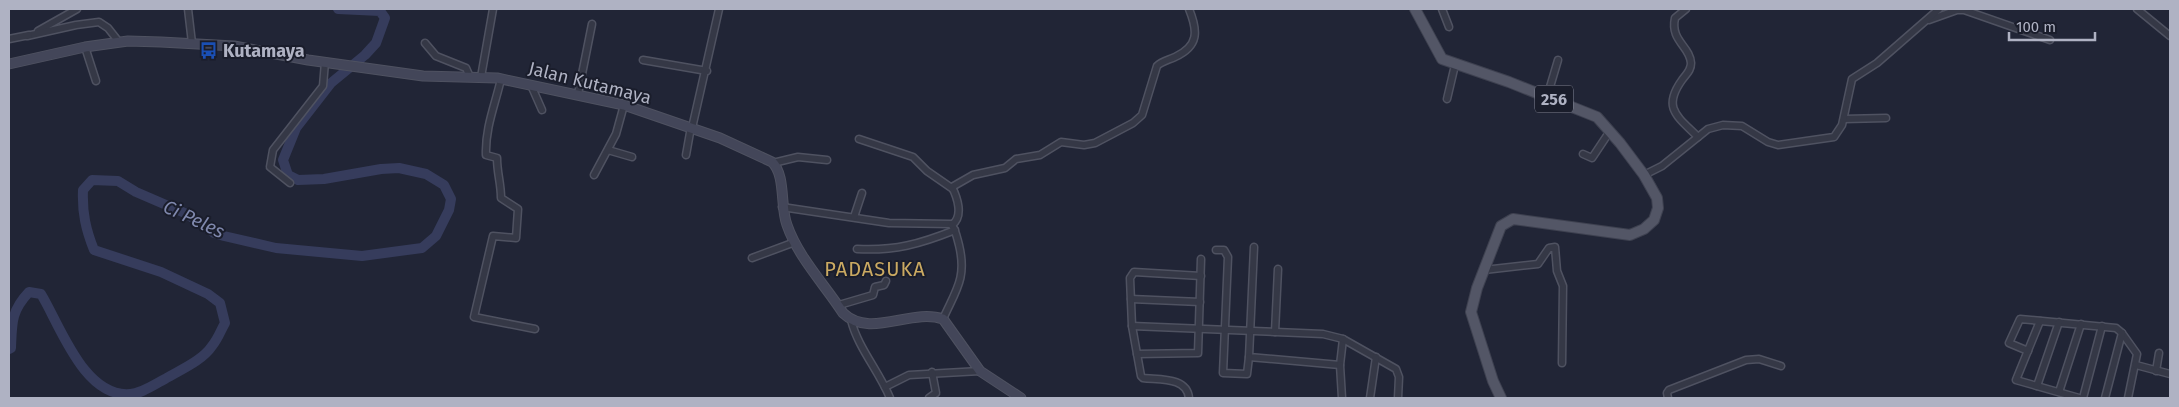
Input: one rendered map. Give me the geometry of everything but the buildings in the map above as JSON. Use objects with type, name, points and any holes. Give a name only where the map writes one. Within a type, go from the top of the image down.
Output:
[{"type":"main road","name":"256","points":[[1415,9],[1438,56],[1455,65],[1594,115],[1610,131],[1644,175],[1658,203],[1654,220],[1638,233],[1622,235],[1513,219],[1501,226],[1472,302],[1472,318],[1492,381],[1501,398]]},
{"type":"main road","name":"Jalan Kutamaya","points":[[9,64],[85,47],[119,42],[192,43],[234,46],[325,62],[423,76],[502,79],[624,105],[720,138],[773,163]]},
{"type":"main road","points":[[773,163],[780,179],[782,207],[786,224],[795,242],[839,306],[851,320],[865,324],[920,315],[943,319],[980,371],[1021,398]]},
{"type":"street","points":[[27,36],[77,9]]},
{"type":"street","points":[[188,9],[192,43]]},
{"type":"street","points":[[481,77],[493,9]]},
{"type":"street","points":[[686,155],[720,9]]},
{"type":"street","points":[[953,188],[953,185],[966,178],[1005,168],[1016,159],[1040,155],[1060,143],[1084,146],[1096,143],[1138,120],[1144,110],[1157,66],[1182,54],[1195,38],[1195,26],[1189,9]]},
{"type":"street","points":[[1442,9],[1449,27]]},
{"type":"street","points":[[1686,9],[1676,16],[1674,27],[1677,38],[1690,59],[1690,68],[1673,96],[1672,106],[1675,114],[1698,137]]},
{"type":"street","points":[[1644,175],[1662,166],[1698,137],[1716,126],[1734,124],[1742,126],[1774,144],[1810,142],[1834,137],[1844,119],[1852,79],[1877,63],[1928,21],[1939,9]]},
{"type":"street","points":[[2137,9],[2170,36]]},
{"type":"street","points":[[1928,21],[1956,10],[1964,10],[2050,40]]},
{"type":"street","points":[[9,39],[100,22],[108,28],[119,42]]},
{"type":"street","points":[[578,94],[592,24]]},
{"type":"street","points":[[425,43],[436,56],[466,68],[470,77]]},
{"type":"street","points":[[85,47],[96,81]]},
{"type":"street","points":[[644,60],[707,71]]},
{"type":"street","points":[[1547,97],[1558,60]]},
{"type":"street","points":[[290,183],[270,167],[273,150],[323,86],[325,62]]},
{"type":"street","points":[[1447,98],[1455,65]]},
{"type":"street","points":[[502,79],[496,104],[491,111],[488,122],[486,155],[497,158],[497,176],[502,181],[501,198],[518,209],[516,238],[493,236],[474,317],[535,329]]},
{"type":"street","points":[[531,85],[542,110]]},
{"type":"street","points":[[594,175],[616,134],[624,105]]},
{"type":"street","points":[[1844,119],[1886,118]]},
{"type":"street","points":[[1583,154],[1592,158],[1610,131]]},
{"type":"street","points":[[858,139],[913,157],[927,171],[953,188],[959,203],[954,228],[964,263],[963,273],[943,319]]},
{"type":"street","points":[[608,150],[632,157]]},
{"type":"street","points":[[773,163],[798,157],[827,160]]},
{"type":"street","points":[[854,218],[862,193]]},
{"type":"street","points":[[782,207],[889,223],[946,222],[954,228]]},
{"type":"street","points":[[857,249],[899,248],[920,244],[954,228]]},
{"type":"street","points":[[752,258],[795,242]]},
{"type":"street","points":[[1216,250],[1224,250],[1228,258],[1223,373],[1247,374],[1254,247]]},
{"type":"street","points":[[1484,270],[1538,264],[1549,248],[1555,247],[1557,271],[1563,286],[1562,363]]},
{"type":"street","points":[[1137,354],[1196,354],[1199,329],[1201,259]]},
{"type":"street","points":[[1275,332],[1278,269]]},
{"type":"street","points":[[1189,398],[1187,389],[1179,383],[1142,378],[1132,326],[1130,276],[1134,272],[1201,276]]},
{"type":"street","points":[[839,306],[872,295],[875,287],[885,285],[886,281]]},
{"type":"street","points":[[1131,299],[1200,302]]},
{"type":"street","points":[[2028,351],[2010,343],[2020,319],[2116,328],[2122,332],[2136,350],[2136,365],[2128,398]]},
{"type":"street","points":[[851,320],[854,331],[890,398]]},
{"type":"street","points":[[2040,321],[2016,380],[2081,398],[2102,326]]},
{"type":"street","points":[[2037,386],[2059,322]]},
{"type":"street","points":[[2059,392],[2081,324]]},
{"type":"street","points":[[1132,326],[1322,334],[1343,339],[1397,371],[1398,398]]},
{"type":"street","points":[[2105,398],[2122,332]]},
{"type":"street","points":[[1342,398],[1340,365],[1343,339]]},
{"type":"street","points":[[2156,371],[2159,353]]},
{"type":"street","points":[[1249,357],[1340,365]]},
{"type":"street","points":[[1370,398],[1376,357]]},
{"type":"street","points":[[1668,398],[1668,390],[1746,360],[1759,360],[1781,366]]},
{"type":"street","points":[[2136,365],[2170,374]]},
{"type":"street","points":[[885,387],[909,375],[932,372],[980,371]]},
{"type":"street","points":[[929,398],[936,393],[932,372]]},
{"type":"waterway","name":"Ci Peles","points":[[9,349],[11,348],[14,318],[19,305],[29,292],[41,294],[75,357],[87,372],[99,384],[114,392],[134,394],[143,391],[203,356],[214,343],[225,323],[220,303],[208,294],[161,272],[94,250],[85,221],[83,206],[83,190],[92,180],[118,181],[136,192],[187,214],[214,233],[276,248],[362,256],[422,248],[436,236],[449,210],[451,199],[444,185],[426,174],[399,168],[381,169],[324,179],[298,180],[288,175],[283,160],[296,128],[331,83],[365,55],[376,43],[385,18],[380,11],[338,9]]},
{"type":"place","name":"Kutamaya","points":[[209,51]]},
{"type":"district","name":"PADASUKA","points":[[875,269]]}]
